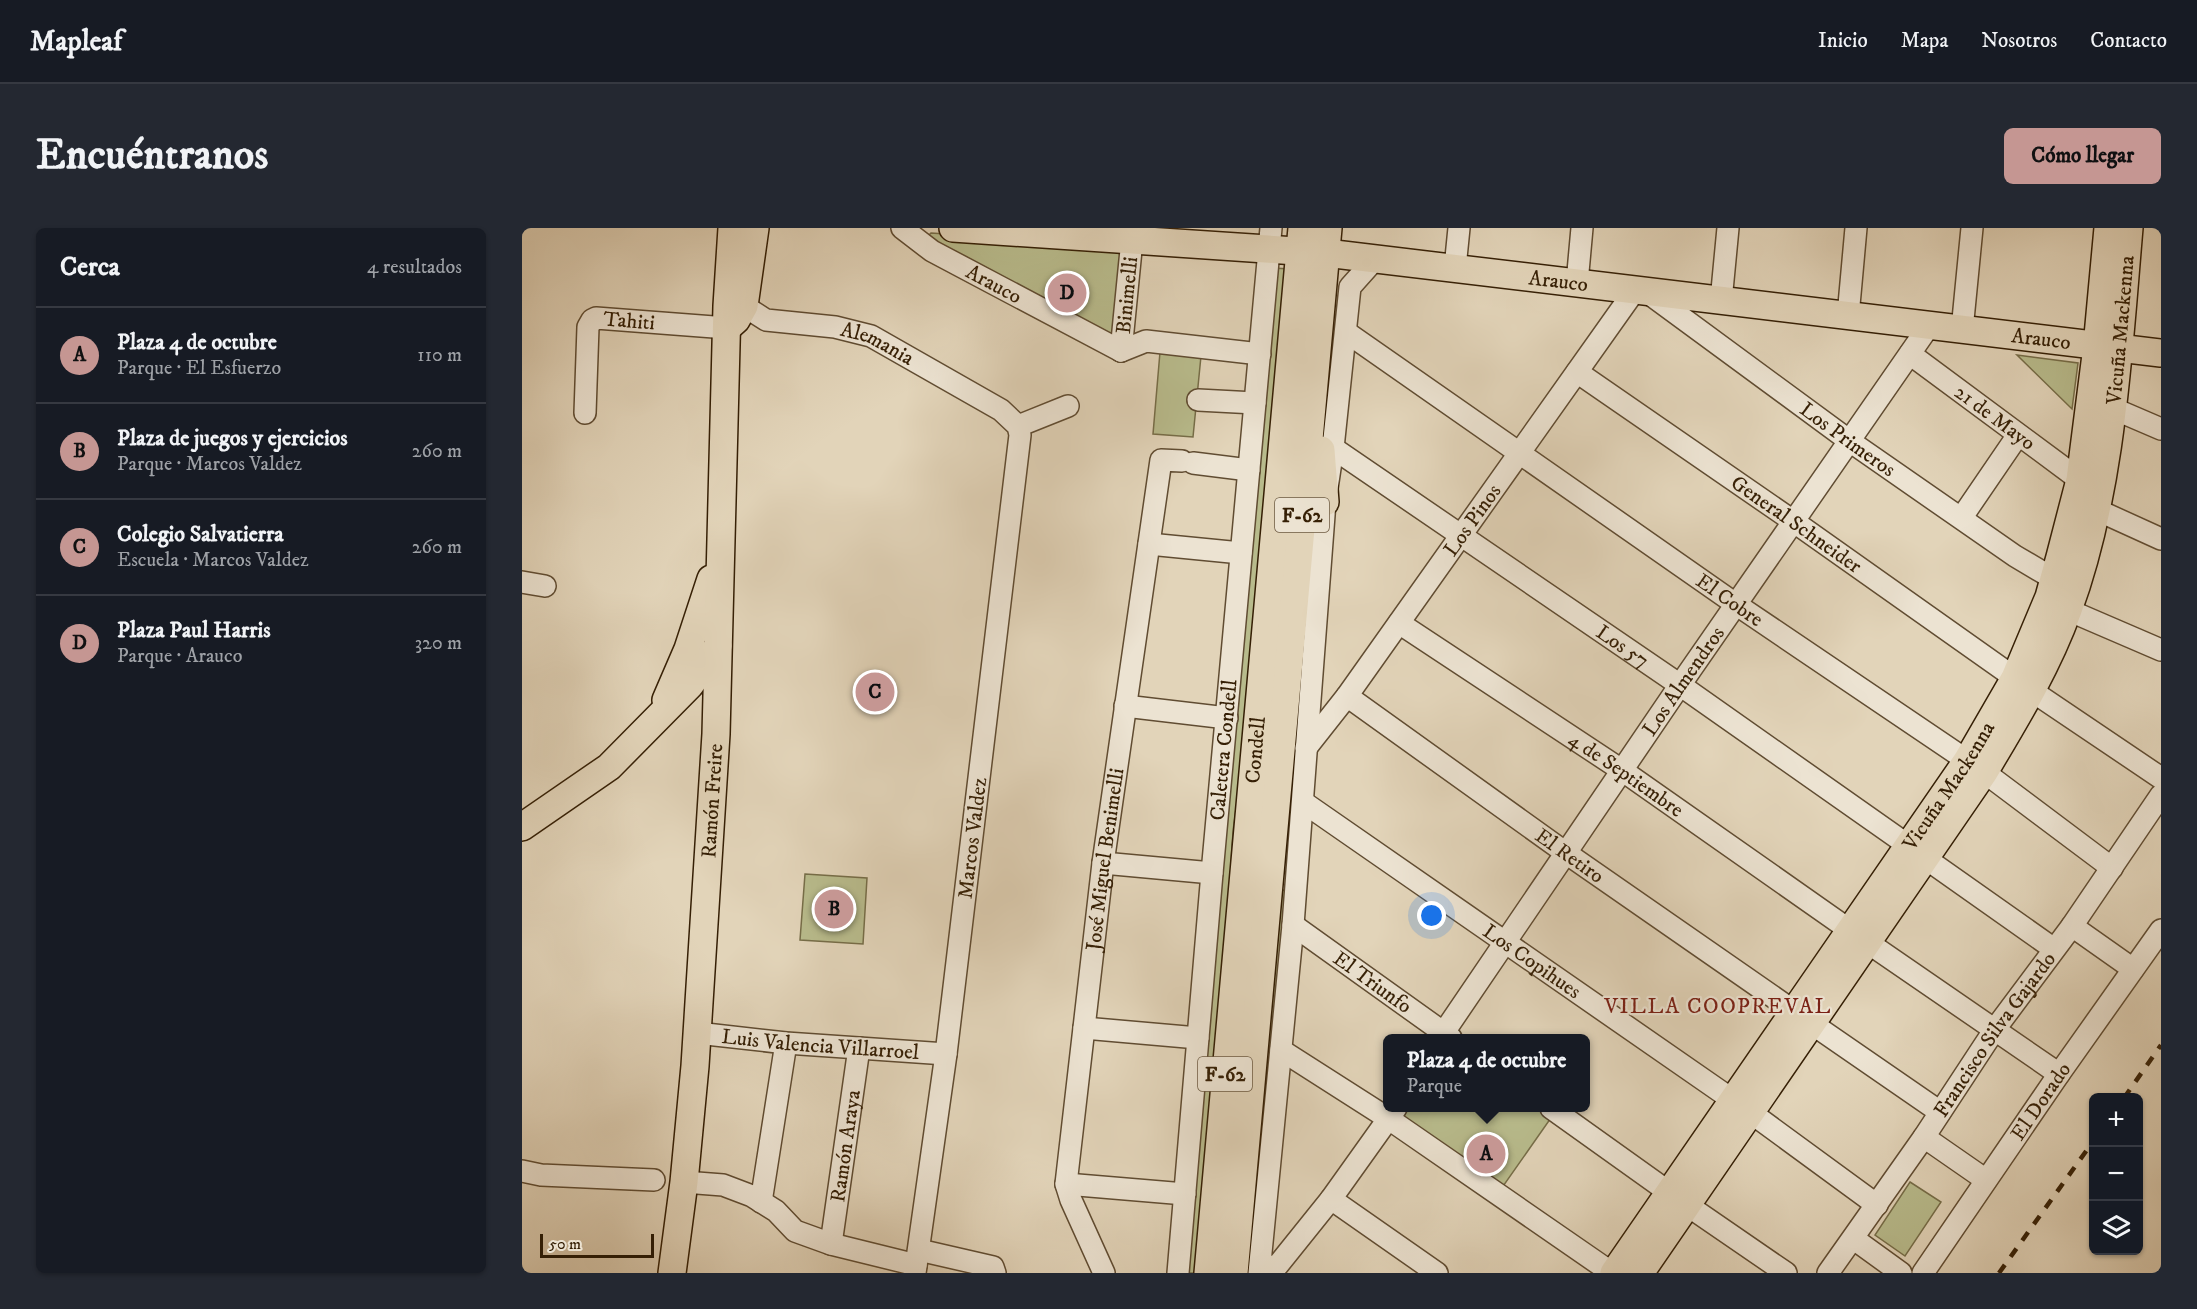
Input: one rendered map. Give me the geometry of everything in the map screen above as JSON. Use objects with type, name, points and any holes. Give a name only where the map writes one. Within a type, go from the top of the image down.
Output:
[{"type":"main road","name":"Ramón Freire","points":[[672,1273],[684,1182],[697,1034],[716,734],[728,280],[732,228]]},
{"type":"main road","points":[[727,328],[736,320],[744,306],[755,228]]},
{"type":"main road","name":"Arauco","points":[[953,228],[1034,231],[1132,240],[1163,235],[1314,240],[1375,259],[2161,353]]},
{"type":"main road","name":"Vicuña Mackenna","points":[[1613,1273],[1678,1199],[1917,852],[1976,766],[2068,610],[2095,509],[2112,408],[2108,348],[2108,228]]},
{"type":"main road","name":"Vicuña Mackenna","points":[[2024,684],[2080,480],[2108,348],[2129,228]]},
{"type":"main road","name":"Condell","points":[[1251,1272],[1315,381],[1314,240]]},
{"type":"main road","name":"Condell","points":[[1208,1273],[1314,240]]},
{"type":"main road","points":[[728,280],[736,298],[744,306]]},
{"type":"main road","points":[[1315,381],[1325,502]]},
{"type":"main road","points":[[656,720],[677,675],[704,601],[720,533]]},
{"type":"main road","points":[[522,827],[609,767],[690,685],[718,646]]},
{"type":"main road","points":[[690,685],[699,686],[717,695]]},
{"type":"main road","name":"Vicuña Mackenna","points":[[1640,1273],[1678,1199]]},
{"type":"street","name":"Arauco","points":[[902,228],[932,251],[1120,351]]},
{"type":"street","points":[[1455,268],[1459,228]]},
{"type":"street","points":[[1577,283],[1582,228]]},
{"type":"street","points":[[1721,301],[1728,228]]},
{"type":"street","points":[[1848,316],[1856,228]]},
{"type":"street","points":[[1962,330],[1972,228]]},
{"type":"street","name":"Caletera Condell","points":[[1178,1273],[1212,873],[1271,239]]},
{"type":"street","name":"Binimelli","points":[[1120,351],[1132,240]]},
{"type":"street","points":[[1375,259],[1350,287],[1325,502],[1303,802],[1281,1050],[1251,1272],[1278,1265],[1331,1199],[1393,1113],[1613,1273]]},
{"type":"street","name":"Los Pinos","points":[[1306,748],[1347,696],[1577,372],[1641,291]]},
{"type":"street","name":"Los Primeros","points":[[1641,291],[1851,442],[2015,556],[2054,579]]},
{"type":"street","name":"Alemania","points":[[744,306],[766,320],[826,326],[871,336],[1001,410],[1018,426]]},
{"type":"street","name":"Tahiti","points":[[585,413],[588,327],[592,320],[596,318],[727,328]]},
{"type":"street","name":"Los Almendros","points":[[1446,1034],[1504,944],[1680,685],[1793,521],[1851,442],[1929,326]]},
{"type":"street","name":"El Cobre","points":[[1346,332],[1737,605],[1976,766],[2112,868]]},
{"type":"street","points":[[1120,351],[1146,341],[1260,354]]},
{"type":"street","name":"21 de Mayo","points":[[1910,354],[2080,480]]},
{"type":"street","name":"General Schneider","points":[[1577,372],[2161,778]]},
{"type":"street","points":[[1198,400],[1255,403]]},
{"type":"street","points":[[1018,426],[1068,406]]},
{"type":"street","points":[[2112,408],[2161,429]]},
{"type":"street","name":"Marcos Valdez","points":[[917,1263],[946,1054],[1019,452],[1018,426]]},
{"type":"street","points":[[1962,517],[2018,435]]},
{"type":"street","name":"Los 57","points":[[1333,448],[1680,685],[2054,949]]},
{"type":"street","name":"José Miguel Benimelli","points":[[1104,1273],[1066,1184],[1103,863],[1161,460],[1249,470]]},
{"type":"street","points":[[2095,509],[2161,539]]},
{"type":"street","points":[[1149,544],[1241,553]]},
{"type":"street","points":[[522,582],[544,586]]},
{"type":"street","points":[[2068,610],[2161,650]]},
{"type":"street","name":"4 de Septiembre","points":[[1399,622],[1623,771],[2059,1074]]},
{"type":"street","name":"El Retiro","points":[[1347,696],[1566,853],[1940,1112]]},
{"type":"street","points":[[1125,706],[1227,718]]},
{"type":"street","name":"Francisco Silva Gajardo","points":[[1828,1273],[1924,1137],[1995,1029],[2112,868],[2152,826],[2161,795]]},
{"type":"street","name":"Los Copihues","points":[[1303,802],[1504,944],[1742,1107],[1877,1205]]},
{"type":"street","points":[[1103,863],[1212,873]]},
{"type":"street","name":"El Triunfo","points":[[1293,925],[1442,1034]]},
{"type":"street","points":[[2072,926],[2133,969]]},
{"type":"street","name":"El Dorado","points":[[1929,1271],[1986,1179],[2161,930]]},
{"type":"street","points":[[1084,1028],[1198,1038]]},
{"type":"street","name":"Luis Valencia Villarroel","points":[[697,1034],[786,1043],[946,1054]]},
{"type":"street","points":[[761,1202],[786,1043]]},
{"type":"street","name":"Ramón Araya","points":[[831,1244],[859,1048]]},
{"type":"street","points":[[1281,1050],[1383,1107]]},
{"type":"street","points":[[1558,1112],[1678,1199],[1786,1273]]},
{"type":"street","points":[[1924,1137],[1986,1179]]},
{"type":"street","points":[[522,1171],[540,1175],[654,1180]]},
{"type":"street","points":[[684,1182],[723,1185],[752,1196],[776,1211],[795,1232],[831,1244],[917,1263],[993,1268],[995,1273]]},
{"type":"street","points":[[1066,1184],[1185,1194]]},
{"type":"street","points":[[1331,1199],[1437,1273]]},
{"type":"street","points":[[1854,1239],[1901,1273]]},
{"type":"green space","points":[[931,233],[1104,245],[1115,249],[1122,257],[1117,329],[1111,336],[927,237]]},
{"type":"green space","points":[[1272,268],[1291,269],[1282,297],[1243,778],[1233,829],[1232,917],[1200,1273],[1187,1273]]},
{"type":"green space","points":[[1160,352],[1201,356],[1193,437],[1153,434]]},
{"type":"green space","points":[[2017,355],[2078,363],[2072,409]]},
{"type":"green space","points":[[805,874],[867,878],[863,944],[800,940]]},
{"type":"green space","points":[[1280,889],[1286,891],[1251,1273],[1239,1273]]},
{"type":"green space","points":[[1395,1112],[1548,1112],[1553,1115],[1499,1192],[1393,1115]]},
{"type":"green space","points":[[1910,1182],[1941,1202],[1905,1256],[1875,1235]]},
{"type":"railway","points":[[2127,1093],[2161,1045]]},
{"type":"railway","points":[[1999,1273],[2089,1147]]},
{"type":"place","name":"Plaza Paul Harris","points":[[1067,293]]},
{"type":"place","name":"Colegio Salvatierra","points":[[875,692]]},
{"type":"place","name":"Plaza de juegos y ejercicios","points":[[834,909]]},
{"type":"place","name":"Plaza 4 de octubre","points":[[1486,1154]]},
{"type":"district","name":"VILLA COOPREVAL","points":[[1718,1005]]}]
